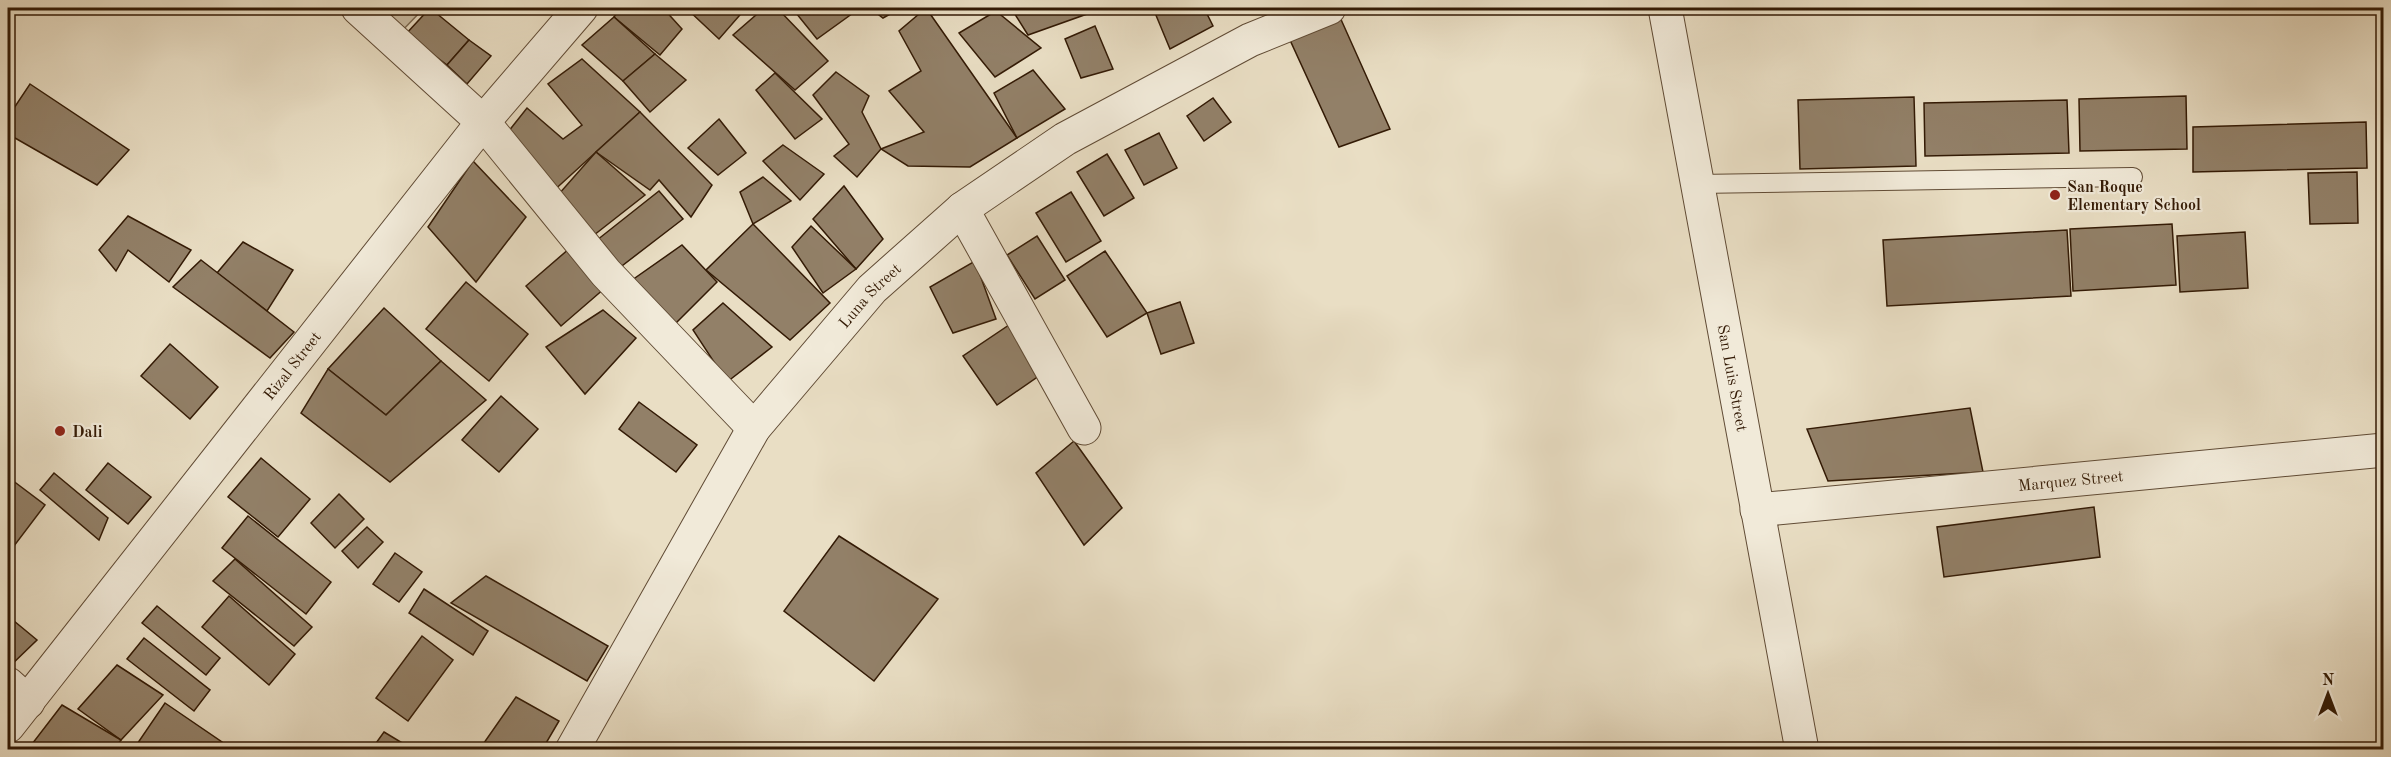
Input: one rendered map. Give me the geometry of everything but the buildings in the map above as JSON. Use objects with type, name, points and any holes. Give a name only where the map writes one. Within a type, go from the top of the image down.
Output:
[{"type":"street","points":[[358,8],[483,122],[606,273],[754,428]]},
{"type":"street","name":"Rizal Street","points":[[8,726],[18,693],[483,122],[581,8]]},
{"type":"street","name":"Luna Street","points":[[572,750],[754,428],[872,290],[962,209],[1065,139],[1250,40],[1329,8]]},
{"type":"street","name":"San Luis Street","points":[[1665,8],[1802,750]]},
{"type":"street","points":[[962,209],[1084,428]]},
{"type":"street","name":"Marquez Street","points":[[1757,510],[2384,450]]},
{"type":"lane","points":[[1697,184],[2133,177]]},
{"type":"shaded area","points":[[370,8],[424,8],[399,34]]},
{"type":"place","name":"San Roque Elementary School","points":[[2055,195]]},
{"type":"place","name":"Dali","points":[[60,431]]}]
